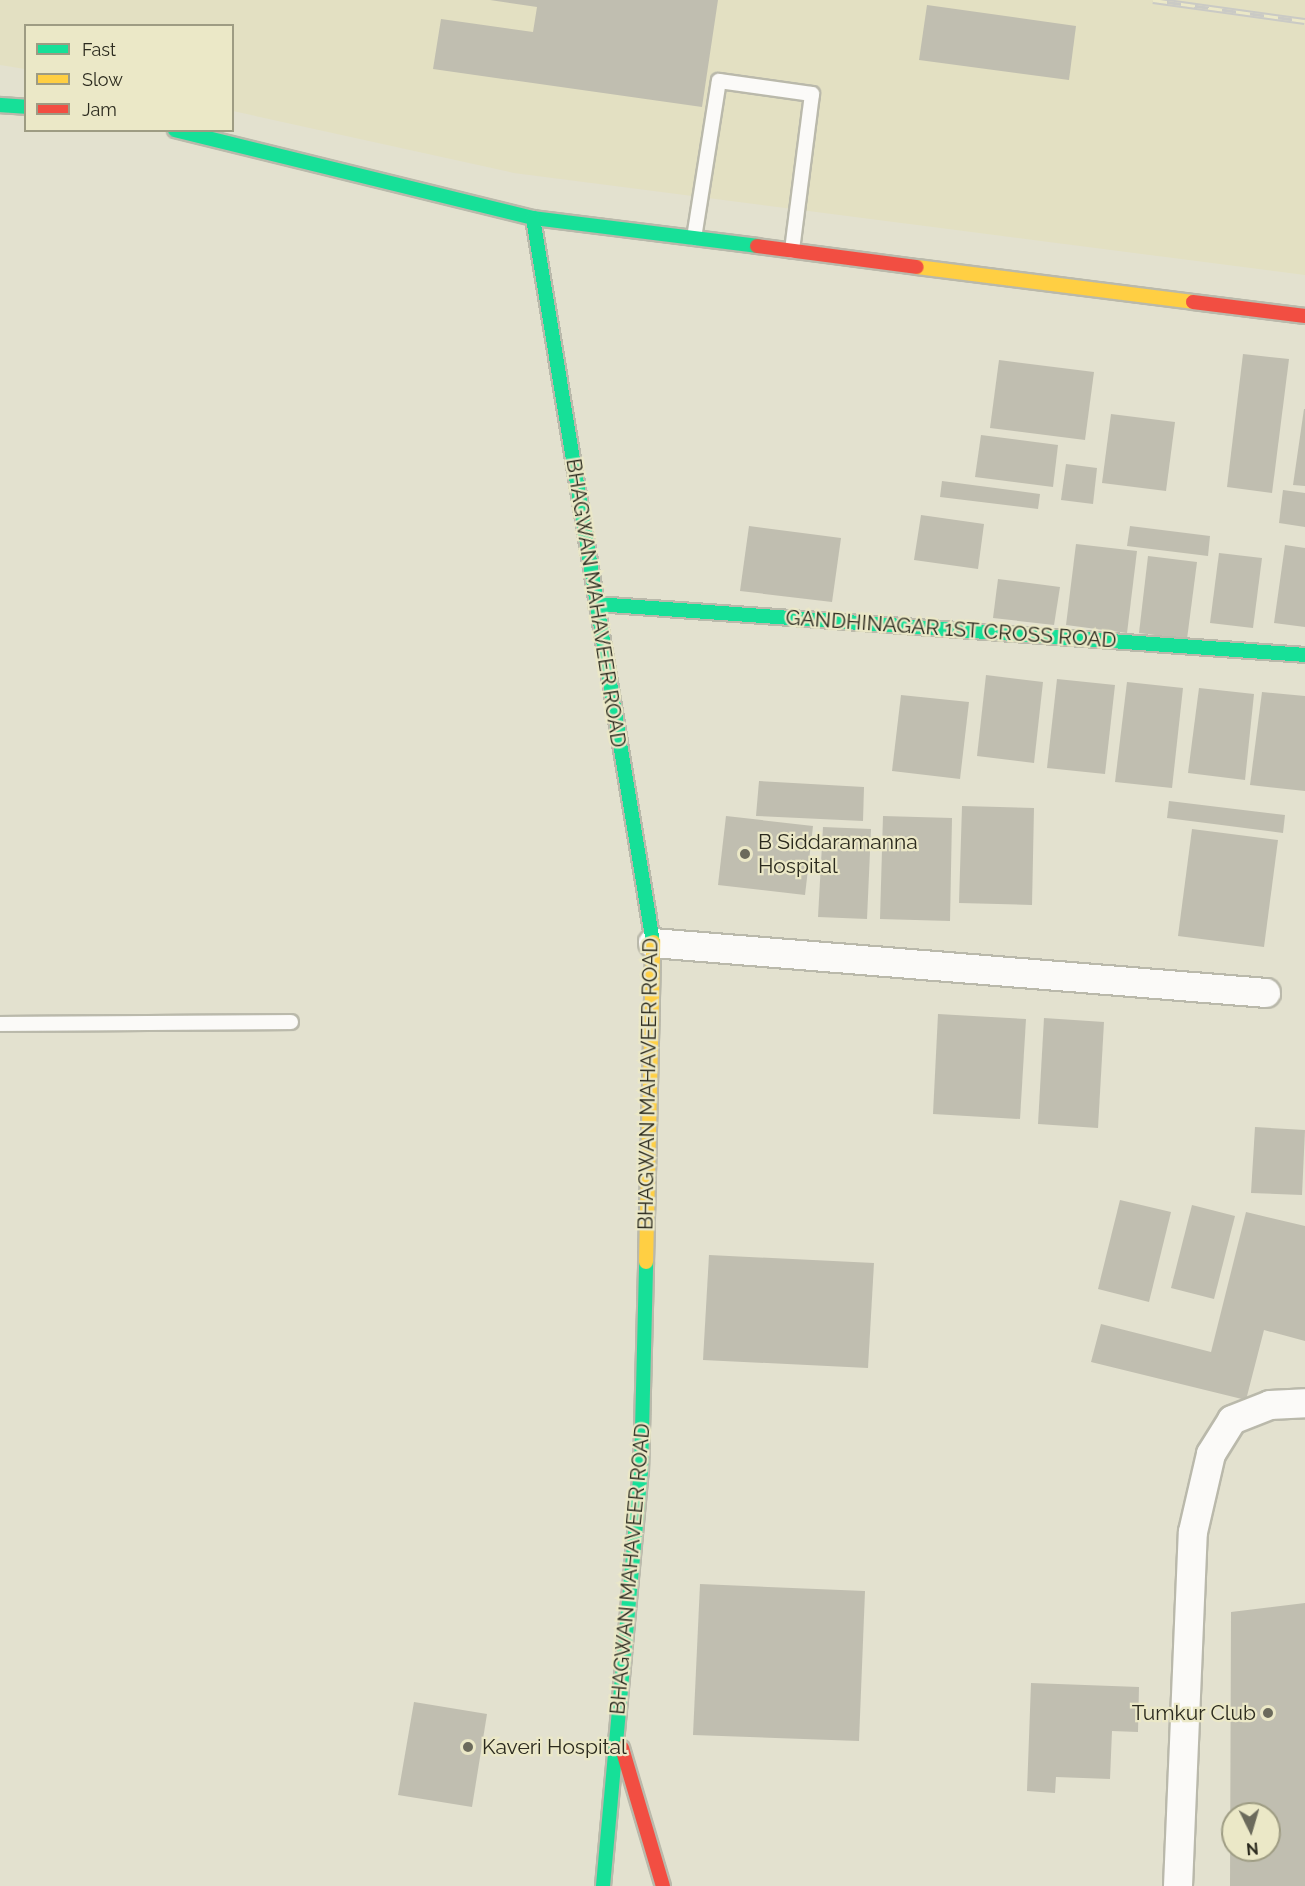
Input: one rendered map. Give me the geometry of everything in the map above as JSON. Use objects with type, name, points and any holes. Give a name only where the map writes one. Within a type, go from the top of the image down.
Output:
[{"type":"street","points":[[0,105],[24,107]]},
{"type":"street","points":[[183,132],[533,218],[1305,316]]},
{"type":"street","name":"BHAGWAN MAHAVEER ROAD","points":[[533,218],[653,944],[641,1472],[603,1886]]},
{"type":"street","name":"GANDHINAGAR 1ST CROSS ROAD","points":[[596,604],[1305,655]]},
{"type":"street","points":[[653,944],[1266,993]]},
{"type":"street","points":[[1178,1886],[1193,1532],[1211,1454],[1233,1420],[1270,1405],[1305,1403]]},
{"type":"street","points":[[617,1732],[663,1886]]},
{"type":"lane","points":[[694,238],[720,81],[812,94],[792,251]]},
{"type":"lane","points":[[0,1024],[291,1022]]},
{"type":"shaded area","points":[[0,0],[1305,0],[1305,275],[514,173],[234,111],[234,24],[24,24],[24,69],[0,65]]},
{"type":"building","points":[[490,0],[718,0],[702,107],[433,69],[441,19],[533,32],[537,7]]},
{"type":"building","points":[[927,5],[1076,26],[1069,80],[919,60]]},
{"type":"building","points":[[1243,354],[1289,359],[1272,493],[1227,487]]},
{"type":"building","points":[[999,360],[1094,372],[1085,440],[990,428]]},
{"type":"building","points":[[1305,409],[1305,486],[1293,485]]},
{"type":"building","points":[[1111,414],[1175,422],[1166,491],[1102,483]]},
{"type":"building","points":[[981,435],[1058,445],[1053,487],[975,477]]},
{"type":"building","points":[[1066,464],[1097,468],[1093,504],[1061,500]]},
{"type":"building","points":[[942,481],[1040,494],[1038,509],[940,497]]},
{"type":"building","points":[[1283,490],[1305,493],[1305,527],[1279,523]]},
{"type":"building","points":[[921,515],[984,524],[978,569],[914,560]]},
{"type":"building","points":[[749,526],[841,538],[832,602],[740,591]]},
{"type":"building","points":[[1130,526],[1210,536],[1208,556],[1127,546]]},
{"type":"building","points":[[1076,544],[1137,551],[1127,633],[1066,625]]},
{"type":"building","points":[[1285,545],[1305,548],[1305,627],[1274,623]]},
{"type":"building","points":[[1219,553],[1262,558],[1253,628],[1210,623]]},
{"type":"building","points":[[1148,556],[1197,562],[1187,639],[1139,633]]},
{"type":"building","points":[[998,579],[1060,587],[1054,625],[993,618]]},
{"type":"building","points":[[986,675],[1043,682],[1034,763],[977,756]]},
{"type":"building","points":[[1057,679],[1115,685],[1105,774],[1047,768]]},
{"type":"building","points":[[1127,682],[1183,688],[1172,788],[1115,782]]},
{"type":"building","points":[[1199,688],[1254,694],[1245,780],[1188,773]]},
{"type":"building","points":[[1262,692],[1305,696],[1305,791],[1250,785]]},
{"type":"building","points":[[901,695],[969,702],[960,779],[892,771]]},
{"type":"building","points":[[759,781],[864,787],[863,821],[756,816]]},
{"type":"building","points":[[1169,801],[1285,815],[1283,833],[1167,818]]},
{"type":"building","points":[[962,806],[1034,808],[1032,905],[959,903]]},
{"type":"building","points":[[726,816],[813,826],[805,895],[718,885]]},
{"type":"building","points":[[883,816],[952,818],[950,921],[880,919]]},
{"type":"building","points":[[823,827],[871,829],[867,919],[818,917]]},
{"type":"building","points":[[1192,829],[1278,840],[1264,947],[1178,936]]},
{"type":"building","points":[[938,1014],[1026,1019],[1020,1119],[933,1114]]},
{"type":"building","points":[[1044,1018],[1104,1022],[1098,1128],[1038,1124]]},
{"type":"building","points":[[1255,1127],[1305,1130],[1302,1195],[1251,1193]]},
{"type":"building","points":[[1120,1200],[1171,1212],[1149,1302],[1098,1289]]},
{"type":"building","points":[[1192,1205],[1235,1216],[1214,1299],[1171,1288]]},
{"type":"building","points":[[1246,1212],[1305,1226],[1305,1341],[1264,1330],[1246,1400],[1091,1362],[1101,1324],[1211,1352]]},
{"type":"building","points":[[709,1255],[874,1263],[868,1368],[703,1360]]},
{"type":"building","points":[[700,1584],[865,1591],[859,1741],[693,1735]]},
{"type":"building","name":"Tumkur Club","points":[[1305,1603],[1305,1886],[1230,1886],[1230,1862],[1281,1862],[1281,1802],[1230,1802],[1231,1612]]},
{"type":"building","points":[[1031,1683],[1139,1687],[1138,1732],[1112,1731],[1110,1779],[1056,1777],[1055,1793],[1027,1791]]},
{"type":"building","points":[[414,1702],[487,1714],[472,1807],[398,1795]]},
{"type":"railway","points":[[1153,0],[1305,21]]},
{"type":"traffic: fast","points":[[0,105],[24,107]]},
{"type":"traffic: fast","points":[[183,132],[533,218],[757,246]]},
{"type":"traffic: fast","points":[[533,218],[653,942]]},
{"type":"traffic: fast","points":[[596,604],[1305,655]]},
{"type":"traffic: fast","points":[[603,1886],[641,1472],[646,1262]]},
{"type":"traffic: slow","points":[[917,267],[1193,302]]},
{"type":"traffic: slow","points":[[646,1262],[653,942]]},
{"type":"traffic: jam","points":[[757,246],[917,267]]},
{"type":"traffic: jam","points":[[1193,302],[1305,316]]},
{"type":"traffic: jam","points":[[622,1748],[663,1886]]},
{"type":"place","name":"B Siddaramanna Hospital","points":[[745,854]]},
{"type":"place","name":"Tumkur Club","points":[[1268,1713]]},
{"type":"place","name":"Kaveri Hospital","points":[[468,1747]]}]
